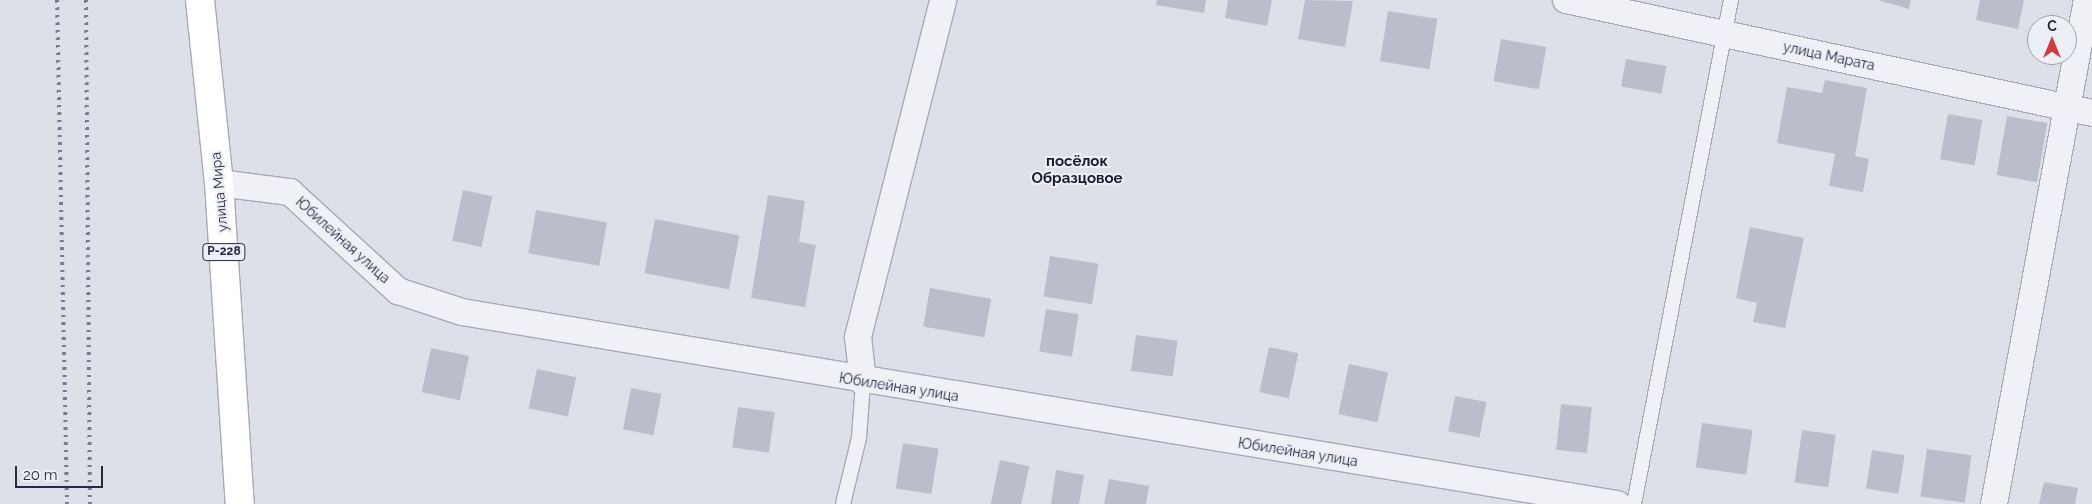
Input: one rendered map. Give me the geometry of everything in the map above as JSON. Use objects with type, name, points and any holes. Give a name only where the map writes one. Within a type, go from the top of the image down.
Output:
[{"type":"main road","name":"улица Мира","points":[[200,0],[219,183],[240,504]]},
{"type":"street","points":[[863,382],[858,337],[943,0]]},
{"type":"street","name":"улица Марата","points":[[1566,0],[2080,110]]},
{"type":"street","points":[[1994,504],[2080,110],[2088,0]]},
{"type":"street","name":"Юбилейная улица","points":[[219,183],[290,192],[398,291],[462,312],[863,382],[1617,504]]},
{"type":"lane","points":[[1634,504],[1731,0]]},
{"type":"lane","points":[[843,504],[859,438],[863,382]]},
{"type":"building","points":[[1157,0],[1206,0],[1204,13],[1156,5]]},
{"type":"building","points":[[1228,0],[1272,0],[1267,26],[1225,18]]},
{"type":"building","points":[[1305,0],[1353,1],[1345,47],[1298,39]]},
{"type":"building","points":[[1878,0],[1911,0],[1909,9]]},
{"type":"building","points":[[1980,0],[2024,0],[2018,29],[1976,20]]},
{"type":"building","points":[[1388,11],[1437,19],[1429,69],[1380,61]]},
{"type":"building","points":[[1501,39],[1546,47],[1539,89],[1494,81]]},
{"type":"building","points":[[1626,59],[1666,66],[1662,94],[1621,87]]},
{"type":"building","points":[[1825,80],[1867,88],[1855,156],[1869,159],[1863,192],[1829,186],[1835,154],[1777,143],[1787,87],[1822,93]]},
{"type":"building","points":[[1948,114],[1982,120],[1974,165],[1940,159]]},
{"type":"building","points":[[2007,116],[2047,123],[2037,182],[1997,175]]},
{"type":"building","points":[[463,190],[492,196],[482,247],[452,241]]},
{"type":"building","points":[[768,195],[805,201],[799,242],[816,245],[805,307],[751,298]]},
{"type":"building","points":[[536,210],[607,223],[599,266],[528,253]]},
{"type":"building","points":[[655,219],[739,235],[729,289],[645,273]]},
{"type":"building","points":[[1750,227],[1804,238],[1785,328],[1753,322],[1757,303],[1736,298]]},
{"type":"building","points":[[1050,256],[1098,264],[1092,304],[1044,296]]},
{"type":"building","points":[[930,288],[991,299],[984,337],[923,326]]},
{"type":"building","points":[[1046,309],[1079,314],[1072,357],[1039,351]]},
{"type":"building","points":[[1136,335],[1178,341],[1173,376],[1131,371]]},
{"type":"building","points":[[1269,347],[1298,353],[1289,398],[1259,392]]},
{"type":"building","points":[[431,348],[469,356],[460,400],[422,392]]},
{"type":"building","points":[[1349,364],[1388,372],[1378,422],[1338,414]]},
{"type":"building","points":[[537,369],[576,377],[568,416],[529,408]]},
{"type":"building","points":[[631,388],[661,394],[653,435],[623,429]]},
{"type":"building","points":[[1455,396],[1486,402],[1480,437],[1448,431]]},
{"type":"building","points":[[1561,404],[1592,407],[1587,453],[1556,450]]},
{"type":"building","points":[[738,407],[775,412],[769,453],[732,448]]},
{"type":"building","points":[[1702,423],[1753,430],[1746,475],[1696,468]]},
{"type":"building","points":[[1802,430],[1836,435],[1828,487],[1795,482]]},
{"type":"building","points":[[903,443],[939,449],[931,494],[896,488]]},
{"type":"building","points":[[1927,449],[1972,455],[1965,503],[1920,497]]},
{"type":"building","points":[[1872,450],[1905,455],[1898,494],[1866,489]]},
{"type":"building","points":[[1000,460],[1029,466],[1021,504],[991,504]]},
{"type":"building","points":[[1056,470],[1084,475],[1079,504],[1051,504]]},
{"type":"building","points":[[1109,479],[1149,486],[1146,504],[1104,504]]},
{"type":"building","points":[[2044,482],[2078,488],[2075,504],[2039,504]]},
{"type":"railway","points":[[57,0],[67,504]]},
{"type":"railway","points":[[86,0],[90,504]]},
{"type":"district","name":"посёлок Образцовое","points":[[1077,170]]}]
